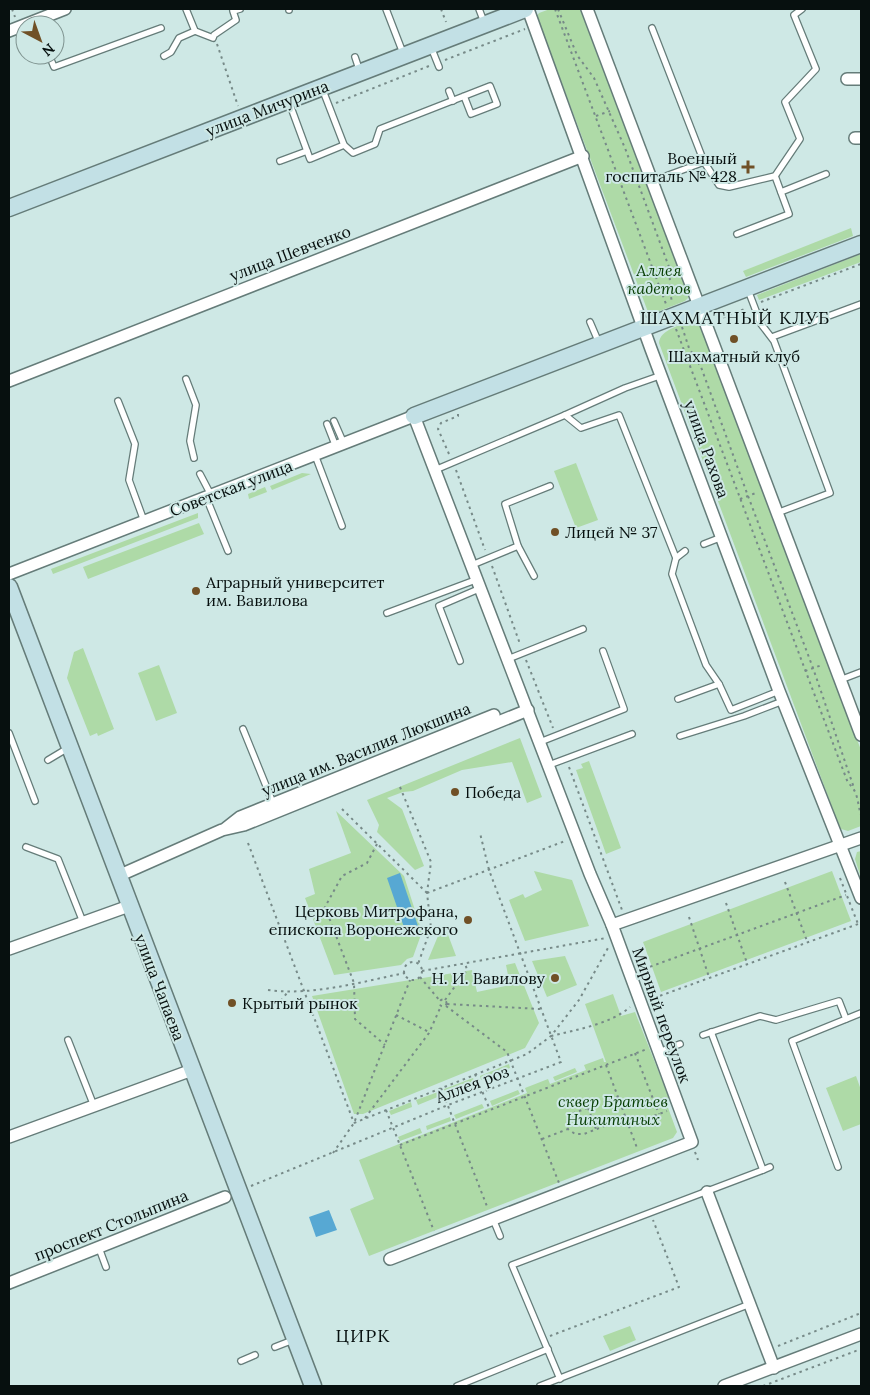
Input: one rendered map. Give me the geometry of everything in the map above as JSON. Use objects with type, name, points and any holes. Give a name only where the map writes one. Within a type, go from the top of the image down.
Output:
[{"type":"street","points":[[53,15],[65,9]]},
{"type":"street","name":"улица Мичурина","points":[[9,208],[322,87],[358,65],[404,56],[527,9]]},
{"type":"street","name":"улица Рахова","points":[[527,9],[583,156],[644,328],[781,696],[861,898]]},
{"type":"street","points":[[587,9],[861,735]]},
{"type":"street","points":[[847,79],[861,79]]},
{"type":"street","name":"улица Шевченко","points":[[9,381],[583,156]]},
{"type":"street","name":"Советская улица","points":[[9,574],[861,244]]},
{"type":"street","name":"Мирный переулок","points":[[414,416],[612,926],[692,1142],[563,1192]]},
{"type":"street","name":"улица Чапаева","points":[[9,587],[313,1386]]},
{"type":"street","name":"улица им. Василия Люкшина","points":[[222,830],[240,817],[526,706]]},
{"type":"street","name":"улица им. Василия Люкшина","points":[[118,876],[222,830],[244,825],[526,706]]},
{"type":"street","points":[[612,926],[861,838]]},
{"type":"street","points":[[9,949],[129,906]]},
{"type":"street","points":[[9,1137],[192,1070]]},
{"type":"street","points":[[390,1259],[563,1192]]},
{"type":"street","points":[[708,1192],[774,1368]]},
{"type":"street","name":"проспект Столыпина","points":[[9,1283],[225,1197]]},
{"type":"street","points":[[724,1386],[861,1334]]},
{"type":"lane","points":[[186,9],[194,31]]},
{"type":"lane","points":[[164,56],[171,52],[179,38],[194,31],[213,38],[214,35],[236,20],[233,12],[240,9]]},
{"type":"lane","points":[[386,9],[404,56]]},
{"type":"lane","points":[[479,9],[485,24]]},
{"type":"lane","points":[[652,28],[704,162],[719,185],[729,187],[774,176],[800,139],[785,102],[816,69],[794,15],[802,9]]},
{"type":"lane","points":[[65,64],[161,28]]},
{"type":"lane","points":[[430,46],[439,67]]},
{"type":"lane","points":[[322,87],[344,145],[353,153],[375,144],[380,129],[453,101],[464,96],[490,86],[497,104],[471,114],[464,96]]},
{"type":"lane","points":[[449,91],[453,101]]},
{"type":"lane","points":[[288,100],[310,159],[344,145]]},
{"type":"lane","points":[[280,161],[307,151]]},
{"type":"lane","points":[[666,176],[704,162]]},
{"type":"lane","points":[[781,192],[826,174]]},
{"type":"lane","points":[[737,234],[789,214],[774,176]]},
{"type":"lane","points":[[748,288],[761,324],[772,338],[830,492],[777,513]]},
{"type":"lane","points":[[772,338],[861,304]]},
{"type":"lane","points":[[590,322],[599,345]]},
{"type":"lane","points":[[435,470],[625,388],[662,375]]},
{"type":"lane","points":[[186,379],[196,405],[190,441],[194,458]]},
{"type":"lane","points":[[118,401],[135,444],[129,480],[144,522]]},
{"type":"lane","points":[[565,415],[581,428],[619,415],[676,558],[672,574],[706,665],[719,684],[731,710],[781,696]]},
{"type":"lane","points":[[334,421],[340,445]]},
{"type":"lane","points":[[327,424],[340,445]]},
{"type":"lane","points":[[315,455],[342,526]]},
{"type":"lane","points":[[200,474],[228,551]]},
{"type":"lane","points":[[534,576],[518,546],[505,504],[550,486]]},
{"type":"lane","points":[[704,544],[722,537]]},
{"type":"lane","points":[[472,565],[518,546]]},
{"type":"lane","points":[[676,558],[685,551]]},
{"type":"lane","points":[[387,613],[479,584]]},
{"type":"lane","points":[[460,661],[439,606],[479,584]]},
{"type":"lane","points":[[508,658],[583,628]]},
{"type":"lane","points":[[540,742],[624,709],[602,651]]},
{"type":"lane","points":[[840,680],[861,672]]},
{"type":"lane","points":[[678,699],[719,684]]},
{"type":"lane","points":[[680,736],[744,716],[781,696]]},
{"type":"lane","points":[[243,729],[273,804]]},
{"type":"lane","points":[[9,733],[35,801]]},
{"type":"lane","points":[[549,765],[632,734]]},
{"type":"lane","points":[[48,760],[70,747]]},
{"type":"lane","points":[[21,765],[28,767]]},
{"type":"lane","points":[[26,847],[58,858],[83,922]]},
{"type":"lane","points":[[703,1035],[760,1016],[776,1020],[839,1001],[846,1019]]},
{"type":"lane","points":[[838,1167],[792,1041],[861,1013]]},
{"type":"lane","points":[[711,1032],[763,1170]]},
{"type":"lane","points":[[68,1040],[94,1106]]},
{"type":"lane","points":[[659,1052],[680,1044]]},
{"type":"lane","points":[[560,1379],[512,1265],[770,1167]]},
{"type":"lane","points":[[493,1220],[500,1236]]},
{"type":"lane","points":[[99,1248],[106,1268]]},
{"type":"lane","points":[[540,1386],[751,1303]]},
{"type":"lane","points":[[276,1347],[295,1339]]},
{"type":"lane","points":[[457,1386],[548,1349]]},
{"type":"lane","points":[[241,1361],[255,1355]]},
{"type":"path","points":[[441,9],[446,22]]},
{"type":"path","points":[[557,9],[577,55],[594,78],[609,111],[669,267],[671,297],[675,316],[689,348],[701,367],[814,668],[859,800],[858,805],[861,815]]},
{"type":"path","points":[[557,9],[596,116],[675,316],[740,499],[805,671],[848,783],[854,788]]},
{"type":"path","points":[[213,38],[218,46],[234,97]]},
{"type":"path","points":[[596,116],[617,108]]},
{"type":"path","points":[[760,302],[861,264]]},
{"type":"path","points":[[710,323],[748,308]]},
{"type":"path","points":[[740,499],[762,491]]},
{"type":"path","points":[[805,671],[827,663]]},
{"type":"path","points":[[400,787],[431,862],[427,893],[432,928],[418,964]]},
{"type":"path","points":[[342,809],[427,893]]},
{"type":"path","points":[[480,832],[489,870],[551,1036]]},
{"type":"path","points":[[427,893],[576,837]]},
{"type":"path","points":[[248,843],[354,1123]]},
{"type":"path","points":[[377,844],[367,863],[342,876],[325,907],[354,983],[355,1019],[385,1046]]},
{"type":"path","points":[[784,882],[807,942]]},
{"type":"path","points":[[644,969],[846,895]]},
{"type":"path","points":[[726,903],[747,963]]},
{"type":"path","points":[[688,917],[710,977]]},
{"type":"path","points":[[654,998],[861,923]]},
{"type":"path","points":[[422,971],[606,938]]},
{"type":"path","points":[[354,1123],[527,1054],[551,1036],[579,1000],[608,948]]},
{"type":"path","points":[[412,962],[418,964],[422,971],[420,977],[416,980],[410,980],[405,973],[407,965],[412,962]]},
{"type":"path","points":[[440,1001],[445,1000],[467,970],[465,963]]},
{"type":"path","points":[[268,990],[287,993],[304,992],[405,973]]},
{"type":"path","points":[[365,1118],[429,1033],[441,1006],[440,1001],[420,977]]},
{"type":"path","points":[[333,1152],[354,1123],[410,980]]},
{"type":"path","points":[[277,1006],[287,993]]},
{"type":"path","points":[[445,1000],[446,1005],[507,1052],[563,1192]]},
{"type":"path","points":[[441,1006],[540,1009]]},
{"type":"path","points":[[551,1036],[592,1026],[624,1013],[630,1007]]},
{"type":"path","points":[[396,1015],[429,1033]]},
{"type":"path","name":"Аллея роз","points":[[251,1186],[561,1062],[551,1036]]},
{"type":"path","points":[[400,1145],[647,1049]]},
{"type":"path","points":[[636,1054],[659,1114]]},
{"type":"path","points":[[606,1065],[637,1148]]},
{"type":"path","points":[[475,1074],[490,1110]]},
{"type":"path","points":[[441,1088],[493,1220]]},
{"type":"path","points":[[568,1129],[567,1120],[571,1114],[618,1097]]},
{"type":"path","points":[[588,1107],[596,1129]]},
{"type":"path","points":[[386,1110],[438,1241]]},
{"type":"path","points":[[629,1126],[667,1111]]},
{"type":"path","points":[[542,1139],[568,1129],[578,1134],[584,1134],[625,1118]]},
{"type":"path","points":[[544,1339],[679,1287],[651,1213]]},
{"type":"path","points":[[768,1350],[861,1313]]},
{"type":"path","points":[[763,1386],[861,1349]]},
{"type":"green space","name":"Аллея кадетов","points":[[550,9],[580,9],[688,294],[688,298],[685,301],[652,314],[648,312],[538,20],[537,16],[539,13]]},
{"type":"green space","points":[[851,228],[853,236],[746,277],[743,271]]},
{"type":"green space","points":[[861,254],[861,262],[759,300],[757,295]]},
{"type":"green space","points":[[693,320],[701,329],[861,750],[861,826],[848,831],[841,829],[838,823],[659,343],[660,338],[667,331]]},
{"type":"green space","points":[[576,463],[598,520],[576,528],[554,471]]},
{"type":"green space","points":[[302,473],[311,474],[272,490],[270,486]]},
{"type":"green space","points":[[265,487],[267,492],[249,499],[248,494]]},
{"type":"green space","points":[[198,513],[198,518],[53,574],[51,569]]},
{"type":"green space","points":[[199,523],[204,534],[88,579],[83,567]]},
{"type":"green space","points":[[83,648],[114,729],[98,736],[97,733],[90,736],[67,678],[74,652]]},
{"type":"green space","points":[[159,665],[177,713],[156,721],[138,673]]},
{"type":"green space","points":[[520,738],[542,797],[527,803],[512,762],[462,770],[413,791],[403,792],[387,798],[402,809],[424,866],[415,870],[377,832],[379,825],[367,800]]},
{"type":"green space","points":[[589,761],[621,848],[606,854],[576,770],[583,768],[581,764]]},
{"type":"green space","points":[[336,811],[404,876],[422,932],[413,957],[407,959],[401,965],[334,975],[305,898],[315,894],[309,869],[351,853]]},
{"type":"green space","points":[[861,851],[861,878],[855,859],[857,852]]},
{"type":"green space","points":[[534,871],[572,880],[589,926],[525,941],[509,900],[523,894],[525,898],[542,890]]},
{"type":"green space","points":[[832,871],[851,921],[661,992],[643,942]]},
{"type":"green space","points":[[447,932],[456,956],[428,960],[438,936]]},
{"type":"green space","points":[[565,956],[577,985],[547,997],[532,961]]},
{"type":"green space","points":[[515,963],[539,1023],[525,1048],[363,1114],[354,1114],[312,996],[472,970],[477,992],[510,985],[506,965]]},
{"type":"green space","name":"сквер Братьев Никитиных","points":[[613,994],[621,1016],[635,1012],[669,1098],[667,1105],[677,1132],[673,1138],[369,1256],[350,1209],[374,1199],[359,1160],[527,1093],[525,1088],[548,1079],[550,1084],[586,1070],[584,1065],[603,1058],[604,1062],[606,1062],[585,1004]]},
{"type":"green space","points":[[509,1064],[510,1068],[481,1080],[480,1076]]},
{"type":"green space","points":[[575,1068],[577,1072],[555,1081],[553,1077]]},
{"type":"green space","points":[[856,1076],[861,1090],[861,1124],[843,1131],[826,1088]]},
{"type":"green space","points":[[473,1078],[475,1082],[446,1094],[444,1089]]},
{"type":"green space","points":[[518,1090],[520,1094],[492,1106],[490,1101]]},
{"type":"green space","points":[[438,1092],[440,1096],[418,1105],[416,1100]]},
{"type":"green space","points":[[411,1102],[412,1107],[391,1115],[389,1111]]},
{"type":"green space","points":[[482,1104],[484,1108],[456,1119],[454,1115]]},
{"type":"green space","points":[[450,1117],[451,1121],[427,1130],[426,1126]]},
{"type":"green space","points":[[420,1128],[422,1133],[400,1141],[398,1137]]},
{"type":"green space","points":[[630,1326],[636,1340],[610,1351],[603,1336]]},
{"type":"water","points":[[400,873],[420,932],[407,936],[387,878]]},
{"type":"water","points":[[329,1210],[337,1230],[316,1237],[309,1217]]},
{"type":"place","name":"Военный госпиталь № 428","points":[[748,167]]},
{"type":"place","name":"Шахматный клуб","points":[[734,339]]},
{"type":"place","name":"Лицей № 37","points":[[555,532]]},
{"type":"place","name":"Аграрный университет им. Вавилова","points":[[196,591]]},
{"type":"place","name":"Победа","points":[[455,792]]},
{"type":"place","name":"Церковь Митрофана, епископа Воронежского","points":[[468,920]]},
{"type":"place","name":"Н. И. Вавилову","points":[[555,978]]},
{"type":"place","name":"Крытый рынок","points":[[232,1003]]},
{"type":"district","name":"ШАХМАТНЫЙ КЛУБ","points":[[735,318]]},
{"type":"district","name":"ЦИРК","points":[[363,1336]]}]
